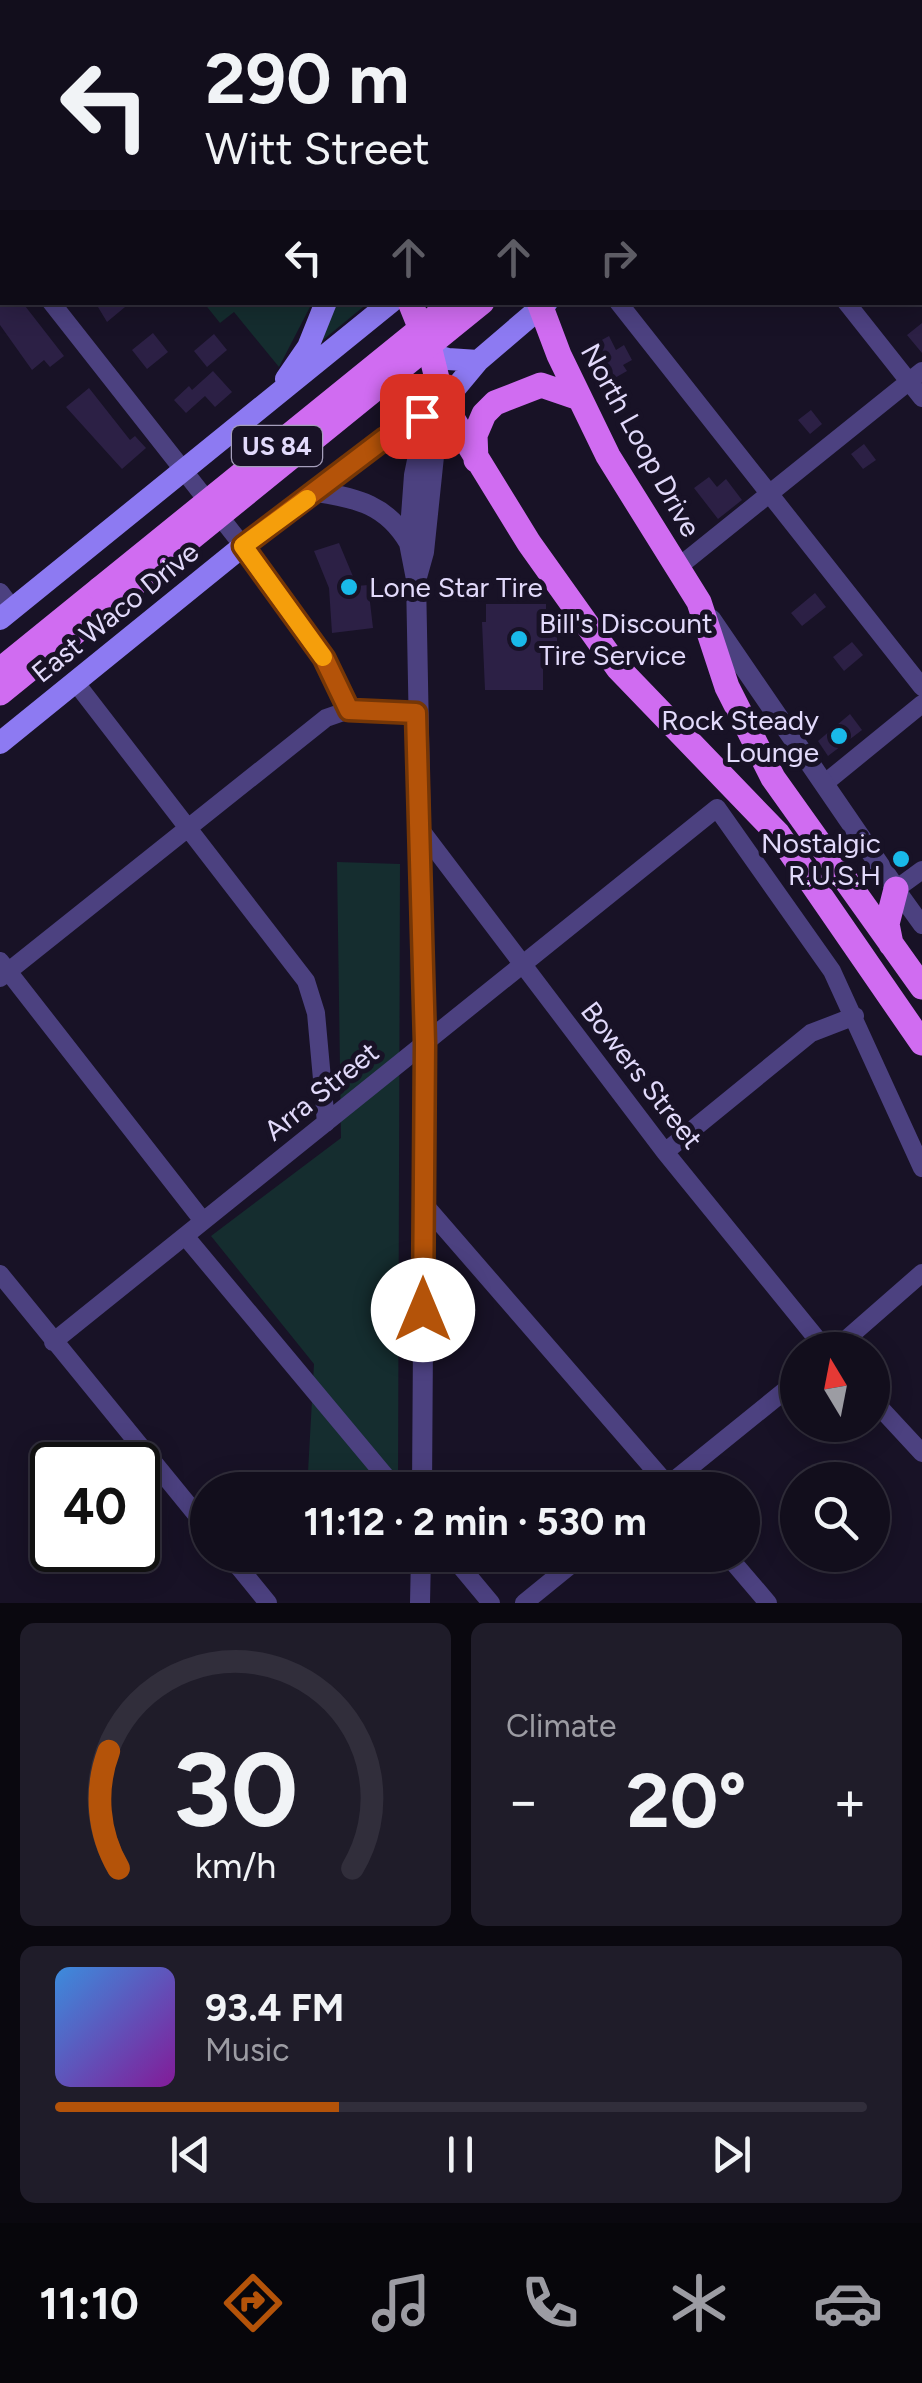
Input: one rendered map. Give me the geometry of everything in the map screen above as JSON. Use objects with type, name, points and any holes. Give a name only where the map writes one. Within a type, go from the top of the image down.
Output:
[{"type":"main road","points":[[274,397],[308,346],[325,305]]},
{"type":"main road","points":[[4,606],[181,471],[387,305]]},
{"type":"main road","points":[[411,305],[431,354],[439,415],[476,460],[529,544],[618,668],[778,834],[922,1043]]},
{"type":"main road","name":"East Waco Drive","points":[[0,693],[106,596],[450,305]]},
{"type":"main road","name":"East Waco Drive","points":[[0,670],[106,596],[478,305]]},
{"type":"main road","name":"East Waco Drive","points":[[0,742],[243,546],[384,439],[439,415],[478,361],[541,305]]},
{"type":"main road","name":"North Loop Drive","points":[[542,305],[579,398],[625,486],[699,602],[727,687],[773,778],[922,987]]},
{"type":"main road","points":[[431,354],[448,360],[478,361]]},
{"type":"main road","points":[[476,460],[475,435],[484,414],[495,403],[541,385],[579,398]]},
{"type":"main road","points":[[892,944],[888,924],[896,889]]},
{"type":"street","points":[[53,305],[243,546],[324,658],[349,710]]},
{"type":"street","points":[[620,305],[922,688]]},
{"type":"street","points":[[849,305],[915,376],[922,398]]},
{"type":"street","points":[[677,568],[915,376]]},
{"type":"street","points":[[422,1472],[425,1043],[416,579],[409,543],[421,441],[439,415]]},
{"type":"street","points":[[416,579],[424,552],[439,415]]},
{"type":"street","points":[[316,492],[355,497],[378,507],[409,543]]},
{"type":"street","name":"North Loop Drive","points":[[699,602],[922,924]]},
{"type":"street","points":[[76,683],[306,981],[316,1013],[326,1123]]},
{"type":"street","points":[[825,783],[922,704]]},
{"type":"street","points":[[203,1221],[3,970],[326,718],[349,710],[416,713]]},
{"type":"street","name":"Arra Street","points":[[54,1342],[717,808],[832,971],[855,1016]]},
{"type":"street","name":"Bowers Street","points":[[420,830],[665,1152],[811,1332]]},
{"type":"street","points":[[896,889],[922,870]]},
{"type":"street","points":[[665,1152],[810,1033],[855,1016],[922,1168]]},
{"type":"street","points":[[423,1203],[654,1472]]},
{"type":"street","points":[[185,1236],[382,1472]]},
{"type":"street","points":[[855,1332],[922,1273]]},
{"type":"street","points":[[0,1274],[190,1507]]},
{"type":"street","points":[[687,1472],[780,1395]]},
{"type":"street","points":[[890,1418],[922,1453]]},
{"type":"street","points":[[242,1572],[268,1603]]},
{"type":"street","points":[[420,1603],[421,1572]]},
{"type":"street","points":[[465,1572],[491,1603]]},
{"type":"street","points":[[524,1603],[561,1572]]},
{"type":"street","points":[[742,1572],[768,1603]]},
{"type":"green space","points":[[206,305],[311,305],[279,367],[234,312],[220,323]]},
{"type":"green space","points":[[331,305],[366,305],[318,344]]},
{"type":"green space","points":[[337,862],[400,864],[398,1472],[308,1472],[314,1364],[211,1236],[341,1138]]},
{"type":"building","points":[[0,305],[24,305],[64,356],[50,367],[44,360],[32,370],[0,325]]},
{"type":"building","points":[[97,305],[127,305],[107,322]]},
{"type":"building","points":[[922,323],[922,353],[907,335]]},
{"type":"building","points":[[153,333],[168,352],[147,369],[132,350]]},
{"type":"building","points":[[214,334],[227,350],[207,367],[194,351]]},
{"type":"building","points":[[609,336],[616,350],[624,345],[632,360],[623,365],[627,371],[613,379],[600,355],[594,358],[589,347]]},
{"type":"building","points":[[213,371],[232,392],[215,407],[205,396],[186,413],[174,400]]},
{"type":"building","points":[[89,388],[130,440],[135,436],[146,448],[122,469],[66,407]]},
{"type":"building","points":[[811,410],[822,424],[810,434],[798,420]]},
{"type":"building","points":[[864,444],[876,460],[863,469],[851,454]]},
{"type":"building","points":[[709,477],[717,487],[726,479],[742,500],[718,519],[694,488]]},
{"type":"building","name":"Lone Star Tire","points":[[339,543],[357,586],[368,585],[373,628],[332,633],[329,588],[314,551]]},
{"type":"building","points":[[815,593],[826,607],[802,626],[791,613]]},
{"type":"building","name":"Bill's Discount Tire Service","points":[[486,604],[546,604],[546,621],[557,621],[557,658],[543,658],[543,690],[485,690],[482,622],[486,622]]},
{"type":"building","points":[[852,642],[863,655],[844,671],[833,657]]},
{"type":"building","name":"Rock Steady Lounge","points":[[850,714],[862,730],[828,756],[818,741]]},
{"type":"slow traffic","points":[[307,499],[243,546],[323,657]]},
{"type":"place","name":"Lone Star Tire","points":[[349,587]]},
{"type":"place","name":"Bill's Discount Tire Service","points":[[519,639]]},
{"type":"place","name":"Rock Steady Lounge","points":[[839,736]]},
{"type":"place","name":"Nostalgic R.U.S.H","points":[[901,859]]},
{"type":"route","points":[[422,416],[384,439],[243,546],[324,658],[349,710],[416,713],[425,1043],[423,1310]]}]
